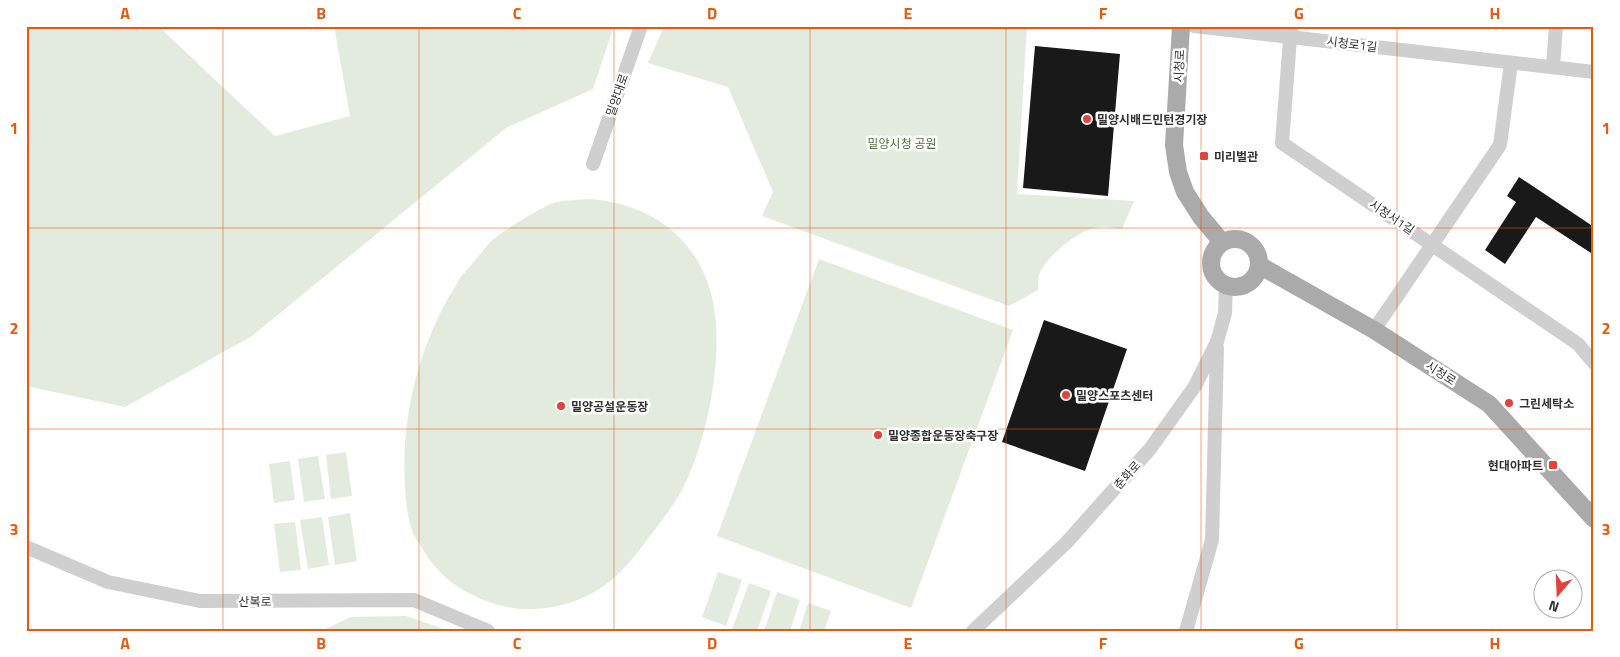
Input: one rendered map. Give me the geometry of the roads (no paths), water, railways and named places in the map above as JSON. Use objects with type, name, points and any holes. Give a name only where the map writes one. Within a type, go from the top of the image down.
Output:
[{"type":"main road","name":"시청로","points":[[1181,26],[1174,145],[1178,172],[1186,192],[1201,217],[1222,242]]},
{"type":"main road","points":[[1236,239],[1250,244],[1255,250],[1259,264],[1257,272],[1248,283],[1233,287],[1226,285],[1214,276],[1212,254],[1222,242],[1236,239]]},
{"type":"main road","name":"시청로","points":[[1259,264],[1374,330],[1489,404],[1594,519]]},
{"type":"street","name":"밀양대로","points":[[594,164],[641,26]]},
{"type":"street","name":"시청로1길","points":[[1194,26],[1290,32],[1511,63],[1594,72]]},
{"type":"street","points":[[1553,67],[1556,26]]},
{"type":"street","name":"시청서1길","points":[[1290,32],[1282,143],[1578,344],[1594,363]]},
{"type":"street","points":[[1374,330],[1500,145],[1511,63]]},
{"type":"street","name":"춘화로","points":[[972,631],[1067,542],[1150,449],[1195,386],[1217,342],[1225,312],[1226,285]]},
{"type":"street","points":[[1186,631],[1212,540],[1217,342]]},
{"type":"street","name":"산복로","points":[[26,547],[108,582],[200,601],[414,600],[488,631]]},
{"type":"place","name":"밀양시배드민턴경기장","points":[[1087,119]]},
{"type":"place","name":"미리벌관","points":[[1204,156]]},
{"type":"place","name":"밀양스포츠센터","points":[[1066,395]]},
{"type":"place","name":"그린세탁소","points":[[1509,403]]},
{"type":"place","name":"밀양공설운동장","points":[[561,406]]},
{"type":"place","name":"밀양종합운동장축구장","points":[[878,435]]},
{"type":"place","name":"현대아파트","points":[[1553,465]]},
{"type":"park label","name":"밀양시청 공원","points":[[902,143]]}]
